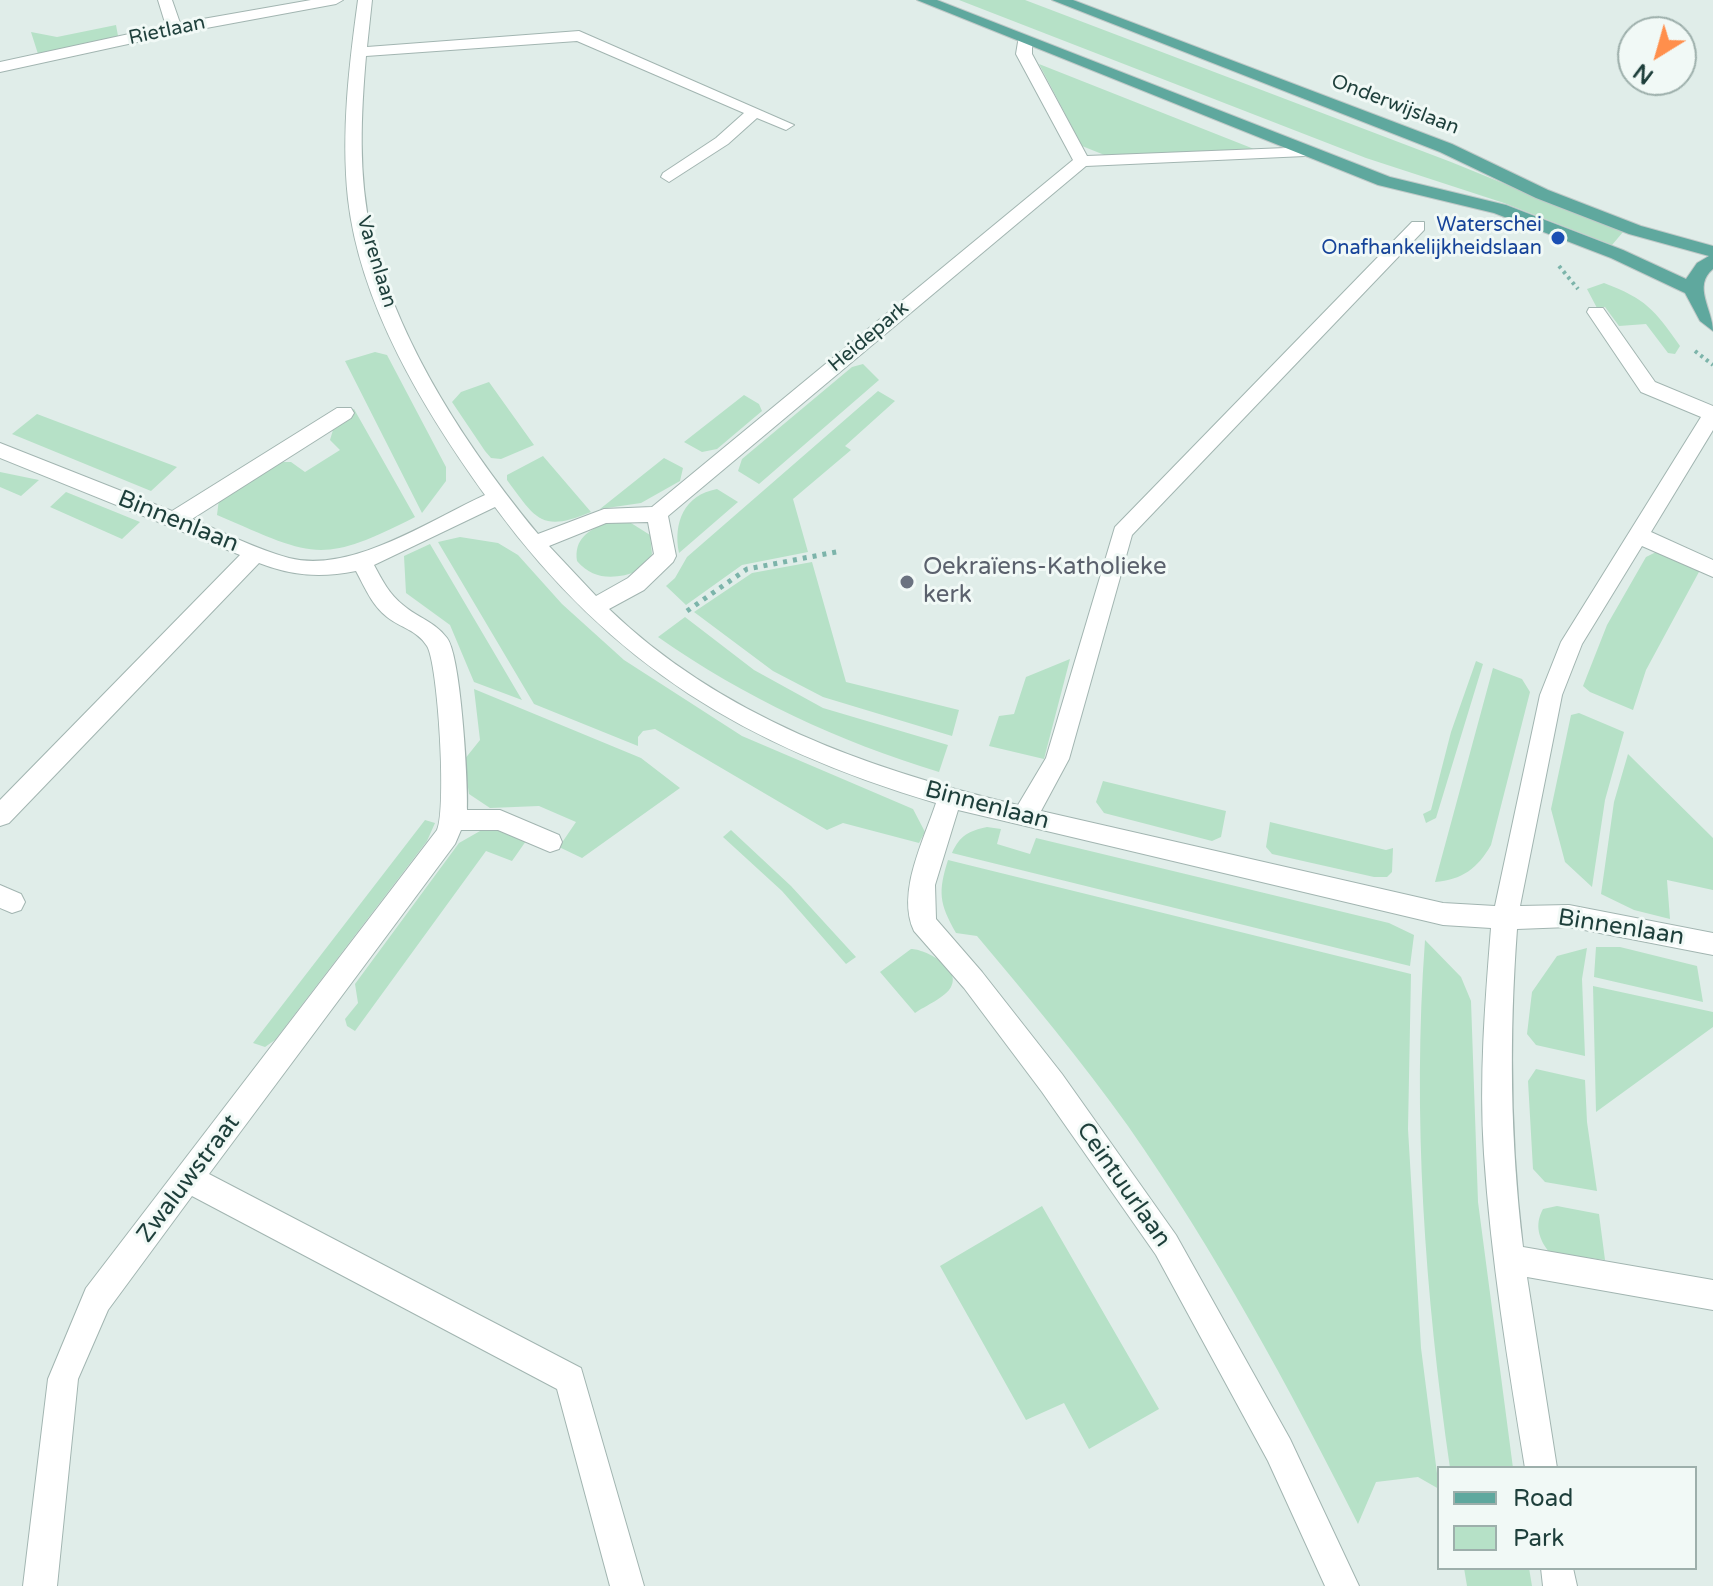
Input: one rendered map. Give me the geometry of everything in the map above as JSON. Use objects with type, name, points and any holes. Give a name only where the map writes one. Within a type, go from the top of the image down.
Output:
[{"type":"main road","points":[[924,0],[1384,181],[1500,209],[1617,254],[1692,289]]},
{"type":"main road","name":"Onderwijslaan","points":[[1059,0],[1446,148],[1542,194],[1621,225],[1713,252]]},
{"type":"main road","points":[[1713,261],[1696,274],[1692,289],[1699,311],[1713,325]]},
{"type":"street","points":[[165,0],[174,29]]},
{"type":"street","name":"Rietlaan","points":[[0,67],[174,29],[336,0]]},
{"type":"street","name":"Varenlaan","points":[[365,0],[352,145],[363,232],[393,318],[433,399],[496,498]]},
{"type":"street","points":[[358,52],[579,36],[786,125]]},
{"type":"street","points":[[1024,39],[1024,54],[1082,161],[1305,151]]},
{"type":"street","points":[[669,177],[722,141],[755,111]]},
{"type":"street","name":"Heidepark","points":[[657,514],[1082,161]]},
{"type":"street","points":[[1024,818],[1057,759],[1122,532],[1418,226]]},
{"type":"street","points":[[1541,1466],[1510,1259],[1498,1153],[1496,1034],[1505,918],[1551,695],[1572,642],[1713,414],[1648,387],[1596,312]]},
{"type":"street","points":[[174,520],[344,413]]},
{"type":"street","name":"Binnenlaan","points":[[0,450],[288,566],[326,569],[362,562],[496,498],[592,608],[654,660],[716,702],[789,740],[949,799],[1443,914],[1505,918],[1569,916],[1713,944]]},
{"type":"street","points":[[533,544],[604,516],[657,514],[665,556],[636,584],[592,608]]},
{"type":"street","points":[[1638,535],[1713,569]]},
{"type":"street","points":[[0,816],[10,790],[255,553]]},
{"type":"street","points":[[362,562],[380,596],[397,613],[422,625],[440,645],[456,778],[454,820],[500,820],[550,842]]},
{"type":"street","name":"Ceintuurlaan","points":[[949,799],[922,885],[923,923],[973,980],[1052,1083],[1166,1245],[1279,1450],[1342,1586]]},
{"type":"street","name":"Zwaluwstraat","points":[[40,1586],[63,1379],[97,1299],[191,1180],[446,837],[454,820]]},
{"type":"street","points":[[191,1180],[570,1379],[627,1586]]},
{"type":"street","points":[[1510,1259],[1713,1295]]},
{"type":"path","points":[[1558,258],[1556,262],[1596,312]]},
{"type":"path","points":[[687,611],[747,569],[841,551]]},
{"type":"green space","points":[[959,0],[1025,0],[1451,162],[1623,232],[1612,245],[1504,203],[1366,158]]},
{"type":"green space","points":[[116,25],[118,36],[38,54],[31,32],[57,37]]},
{"type":"green space","points":[[1039,64],[1254,149],[1107,156],[1082,146]]},
{"type":"green space","points":[[1604,283],[1630,294],[1656,314],[1680,346],[1675,354],[1668,353],[1646,324],[1619,326],[1605,307],[1597,308],[1587,289]]},
{"type":"green space","points":[[375,352],[387,355],[446,467],[446,481],[422,513],[345,361]]},
{"type":"green space","points":[[863,364],[879,380],[759,484],[738,471],[742,459],[852,367]]},
{"type":"green space","points":[[489,382],[534,445],[501,459],[491,458],[452,402],[461,392]]},
{"type":"green space","points":[[878,391],[895,401],[845,446],[851,450],[793,499],[808,552],[742,565],[686,605],[666,586],[675,578],[687,557]]},
{"type":"green space","points":[[744,395],[759,404],[762,411],[717,449],[702,452],[684,442]]},
{"type":"green space","points":[[354,409],[415,517],[357,543],[316,550],[275,540],[217,515],[219,499],[281,462],[291,462],[305,472],[340,450],[330,440],[333,430],[349,419],[346,414]]},
{"type":"green space","points":[[37,414],[177,467],[151,491],[12,434]]},
{"type":"green space","points":[[543,456],[591,512],[550,521],[533,513],[525,504],[507,480],[507,475]]},
{"type":"green space","points":[[664,458],[683,468],[680,481],[641,503],[600,509]]},
{"type":"green space","points":[[0,472],[39,480],[21,496],[0,487]]},
{"type":"green space","points":[[717,489],[738,502],[679,553],[678,531],[683,512],[696,497]]},
{"type":"green space","points":[[66,492],[140,522],[122,539],[50,507]]},
{"type":"green space","points":[[607,523],[631,523],[650,535],[652,554],[639,571],[622,576],[598,575],[577,561],[580,541]]},
{"type":"green space","points":[[460,537],[498,543],[518,555],[562,604],[624,660],[742,736],[913,809],[925,832],[919,843],[843,823],[827,830],[655,729],[643,731],[638,737],[638,746],[534,704],[438,542]]},
{"type":"green space","points":[[430,544],[522,700],[474,682],[450,625],[406,593],[404,556]]},
{"type":"green space","points":[[1656,552],[1700,570],[1646,670],[1633,710],[1583,686],[1607,625],[1646,557]]},
{"type":"green space","points":[[812,562],[846,682],[959,710],[952,736],[823,697],[773,671],[694,612],[752,573]]},
{"type":"green space","points":[[685,617],[754,670],[823,708],[948,745],[939,772],[901,760],[793,716],[724,679],[658,637]]},
{"type":"green space","points":[[1070,659],[1044,759],[989,746],[999,716],[1014,714],[1026,677]]},
{"type":"green space","points":[[1476,661],[1483,664],[1436,818],[1426,823],[1423,814],[1431,810],[1451,732]]},
{"type":"green space","points":[[1493,668],[1522,679],[1530,692],[1491,845],[1481,860],[1468,871],[1453,879],[1435,882]]},
{"type":"green space","points":[[474,689],[641,758],[680,788],[582,858],[559,847],[576,822],[539,806],[490,808],[469,794],[464,760],[480,740]]},
{"type":"green space","points":[[1579,713],[1624,732],[1605,800],[1592,887],[1565,862],[1551,809],[1571,715]]},
{"type":"green space","points":[[1628,754],[1713,838],[1713,890],[1667,880],[1670,919],[1634,910],[1601,894],[1614,802]]},
{"type":"green space","points":[[1103,781],[1226,811],[1221,837],[1212,841],[1104,813],[1096,802]]},
{"type":"green space","points":[[425,820],[435,823],[427,841],[275,1040],[265,1047],[253,1043]]},
{"type":"green space","points":[[1270,822],[1386,850],[1393,848],[1392,872],[1387,877],[1374,877],[1272,854],[1266,847]]},
{"type":"green space","points":[[987,827],[1001,829],[997,844],[1030,854],[1036,838],[1389,923],[1414,935],[1410,966],[952,853],[966,835]]},
{"type":"green space","points":[[497,830],[526,841],[512,861],[486,851],[355,1031],[347,1026],[345,1019],[358,1003],[355,984],[459,843],[480,831]]},
{"type":"green space","points":[[731,830],[791,886],[856,957],[846,964],[782,891],[723,837]]},
{"type":"green space","points":[[948,860],[1411,974],[1408,1129],[1421,1348],[1437,1488],[1418,1477],[1376,1482],[1358,1524],[1250,1321],[1191,1222],[1128,1126],[1035,1006],[977,936],[956,933],[942,897]]},
{"type":"green space","points":[[1425,940],[1461,977],[1471,1001],[1478,1202],[1513,1466],[1450,1466],[1434,1337],[1423,1205],[1421,1006]]},
{"type":"green space","points":[[1596,947],[1620,947],[1697,966],[1703,1002],[1594,977]]},
{"type":"green space","points":[[1587,948],[1582,979],[1585,1056],[1536,1045],[1527,1034],[1532,992],[1557,956]]},
{"type":"green space","points":[[911,949],[925,952],[940,961],[953,980],[945,994],[915,1013],[880,972]]},
{"type":"green space","points":[[1593,986],[1713,1012],[1713,1027],[1596,1112]]},
{"type":"green space","points":[[1536,1069],[1585,1080],[1587,1122],[1597,1191],[1545,1182],[1533,1169],[1528,1081]]},
{"type":"green space","points":[[1042,1206],[1159,1409],[1089,1449],[1064,1403],[1026,1420],[940,1266]]},
{"type":"green space","points":[[1557,1206],[1599,1214],[1605,1260],[1550,1253],[1538,1227],[1543,1209]]},
{"type":"green space","points":[[1464,1570],[1529,1570],[1532,1586],[1467,1586]]},
{"type":"place","name":"Waterschei Onafhankelijkheidslaan","points":[[1558,238]]},
{"type":"place","name":"Oekraïens-Katholieke kerk","points":[[907,582]]}]
